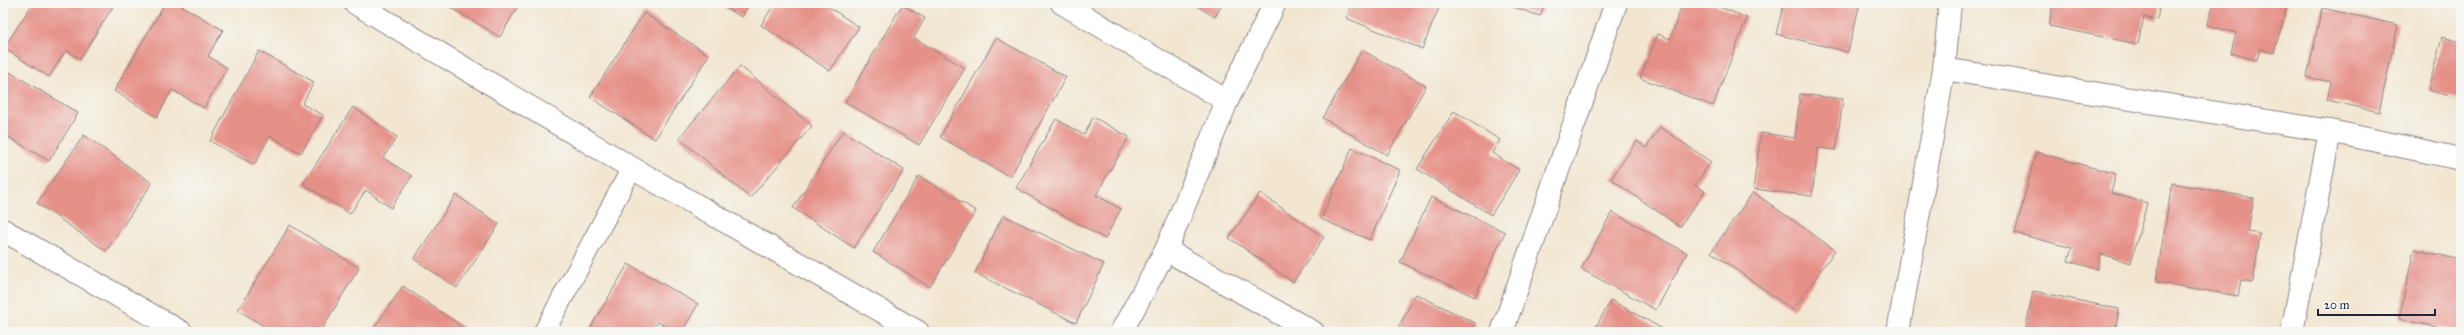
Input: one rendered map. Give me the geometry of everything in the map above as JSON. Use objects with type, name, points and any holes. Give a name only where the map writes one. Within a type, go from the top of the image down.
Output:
[{"type":"street","points":[[355,3],[632,168],[918,332]]},
{"type":"street","points":[[1062,3],[1227,100]]},
{"type":"street","points":[[1121,332],[1166,250],[1227,100],[1275,3]]},
{"type":"street","points":[[1502,332],[1616,3]]},
{"type":"street","points":[[1898,332],[1944,69],[1950,3]]},
{"type":"street","points":[[1944,69],[2330,131],[2461,159]]},
{"type":"street","points":[[2292,332],[2330,131]]},
{"type":"street","points":[[3,230],[181,332]]},
{"type":"street","points":[[1166,250],[1313,332]]},
{"type":"lane","points":[[544,332],[632,168]]},
{"type":"building","points":[[3,3],[10,3],[3,15]]},
{"type":"building","points":[[33,3],[115,3],[80,59],[66,50],[49,77],[4,48]]},
{"type":"building","points":[[165,3],[177,3],[223,30],[208,56],[227,68],[204,108],[172,90],[157,117],[114,91]]},
{"type":"building","points":[[443,3],[520,3],[500,37]]},
{"type":"building","points":[[716,3],[750,3],[742,17]]},
{"type":"building","points":[[775,3],[829,3],[827,6],[859,27],[830,71],[761,25]]},
{"type":"building","points":[[1192,3],[1223,3],[1215,17]]},
{"type":"building","points":[[1353,3],[1441,3],[1422,49],[1346,18]]},
{"type":"building","points":[[1501,3],[1545,3],[1540,16]]},
{"type":"building","points":[[1683,3],[1710,3],[1747,18],[1713,106],[1640,78],[1658,34],[1670,39]]},
{"type":"building","points":[[1784,3],[1860,3],[1848,52],[1776,34]]},
{"type":"building","points":[[2053,3],[2160,3],[2157,20],[2144,17],[2138,44],[2049,26]]},
{"type":"building","points":[[2214,3],[2288,3],[2274,53],[2260,49],[2257,60],[2231,53],[2236,33],[2207,25]]},
{"type":"building","points":[[902,5],[925,18],[914,38],[965,68],[919,145],[845,102]]},
{"type":"building","points":[[2322,8],[2398,25],[2379,112],[2327,100],[2331,82],[2307,77]]},
{"type":"building","points":[[644,13],[709,55],[655,139],[590,97]]},
{"type":"building","points":[[2442,37],[2461,42],[2461,99],[2428,90]]},
{"type":"building","points":[[996,38],[1066,77],[1010,177],[940,137]]},
{"type":"building","points":[[1362,50],[1426,86],[1387,155],[1323,118]]},
{"type":"building","points":[[259,51],[314,82],[302,104],[323,115],[301,153],[270,136],[254,165],[210,141]]},
{"type":"building","points":[[740,66],[812,126],[750,198],[679,138]]},
{"type":"building","points":[[3,68],[78,113],[49,161],[3,134]]},
{"type":"building","points":[[1800,94],[1843,99],[1836,150],[1818,148],[1812,196],[1753,189],[1761,133],[1795,138]]},
{"type":"building","points":[[353,107],[397,137],[383,158],[412,176],[391,208],[366,190],[350,214],[303,184]]},
{"type":"building","points":[[1454,111],[1500,140],[1492,153],[1519,170],[1491,215],[1417,169]]},
{"type":"building","points":[[1093,117],[1129,137],[1096,195],[1121,209],[1105,239],[1016,188],[1056,119],[1084,135]]},
{"type":"building","points":[[1660,127],[1711,162],[1695,185],[1705,191],[1680,227],[1611,179],[1637,141],[1646,148]]},
{"type":"building","points":[[843,131],[904,170],[854,248],[793,208]]},
{"type":"building","points":[[84,135],[152,183],[106,251],[37,203]]},
{"type":"building","points":[[1352,148],[1400,170],[1370,240],[1321,219]]},
{"type":"building","points":[[2036,152],[2116,174],[2111,193],[2147,203],[2131,263],[2101,254],[2097,269],[2068,261],[2072,248],[2015,233]]},
{"type":"building","points":[[919,176],[976,211],[930,287],[873,252]]},
{"type":"building","points":[[2172,183],[2254,198],[2248,232],[2260,234],[2253,282],[2241,280],[2238,296],[2156,282]]},
{"type":"building","points":[[1753,192],[1835,250],[1793,310],[1711,252]]},
{"type":"building","points":[[1260,193],[1324,237],[1293,282],[1229,238]]},
{"type":"building","points":[[456,195],[499,224],[457,288],[414,259]]},
{"type":"building","points":[[1431,197],[1505,232],[1475,297],[1400,262]]},
{"type":"building","points":[[1612,212],[1687,253],[1656,310],[1581,269]]},
{"type":"building","points":[[1003,215],[1104,264],[1076,323],[975,273]]},
{"type":"building","points":[[290,225],[359,268],[320,332],[273,332],[238,310]]},
{"type":"building","points":[[2414,249],[2461,260],[2461,332],[2399,319]]},
{"type":"building","points":[[628,264],[698,304],[682,332],[676,332],[658,322],[652,332],[588,332]]},
{"type":"building","points":[[403,286],[470,332],[371,332]]},
{"type":"building","points":[[2033,291],[2119,309],[2115,332],[2025,332]]},
{"type":"building","points":[[1416,294],[1475,323],[1471,332],[1396,332]]},
{"type":"building","points":[[1611,300],[1668,332],[1593,332]]}]
